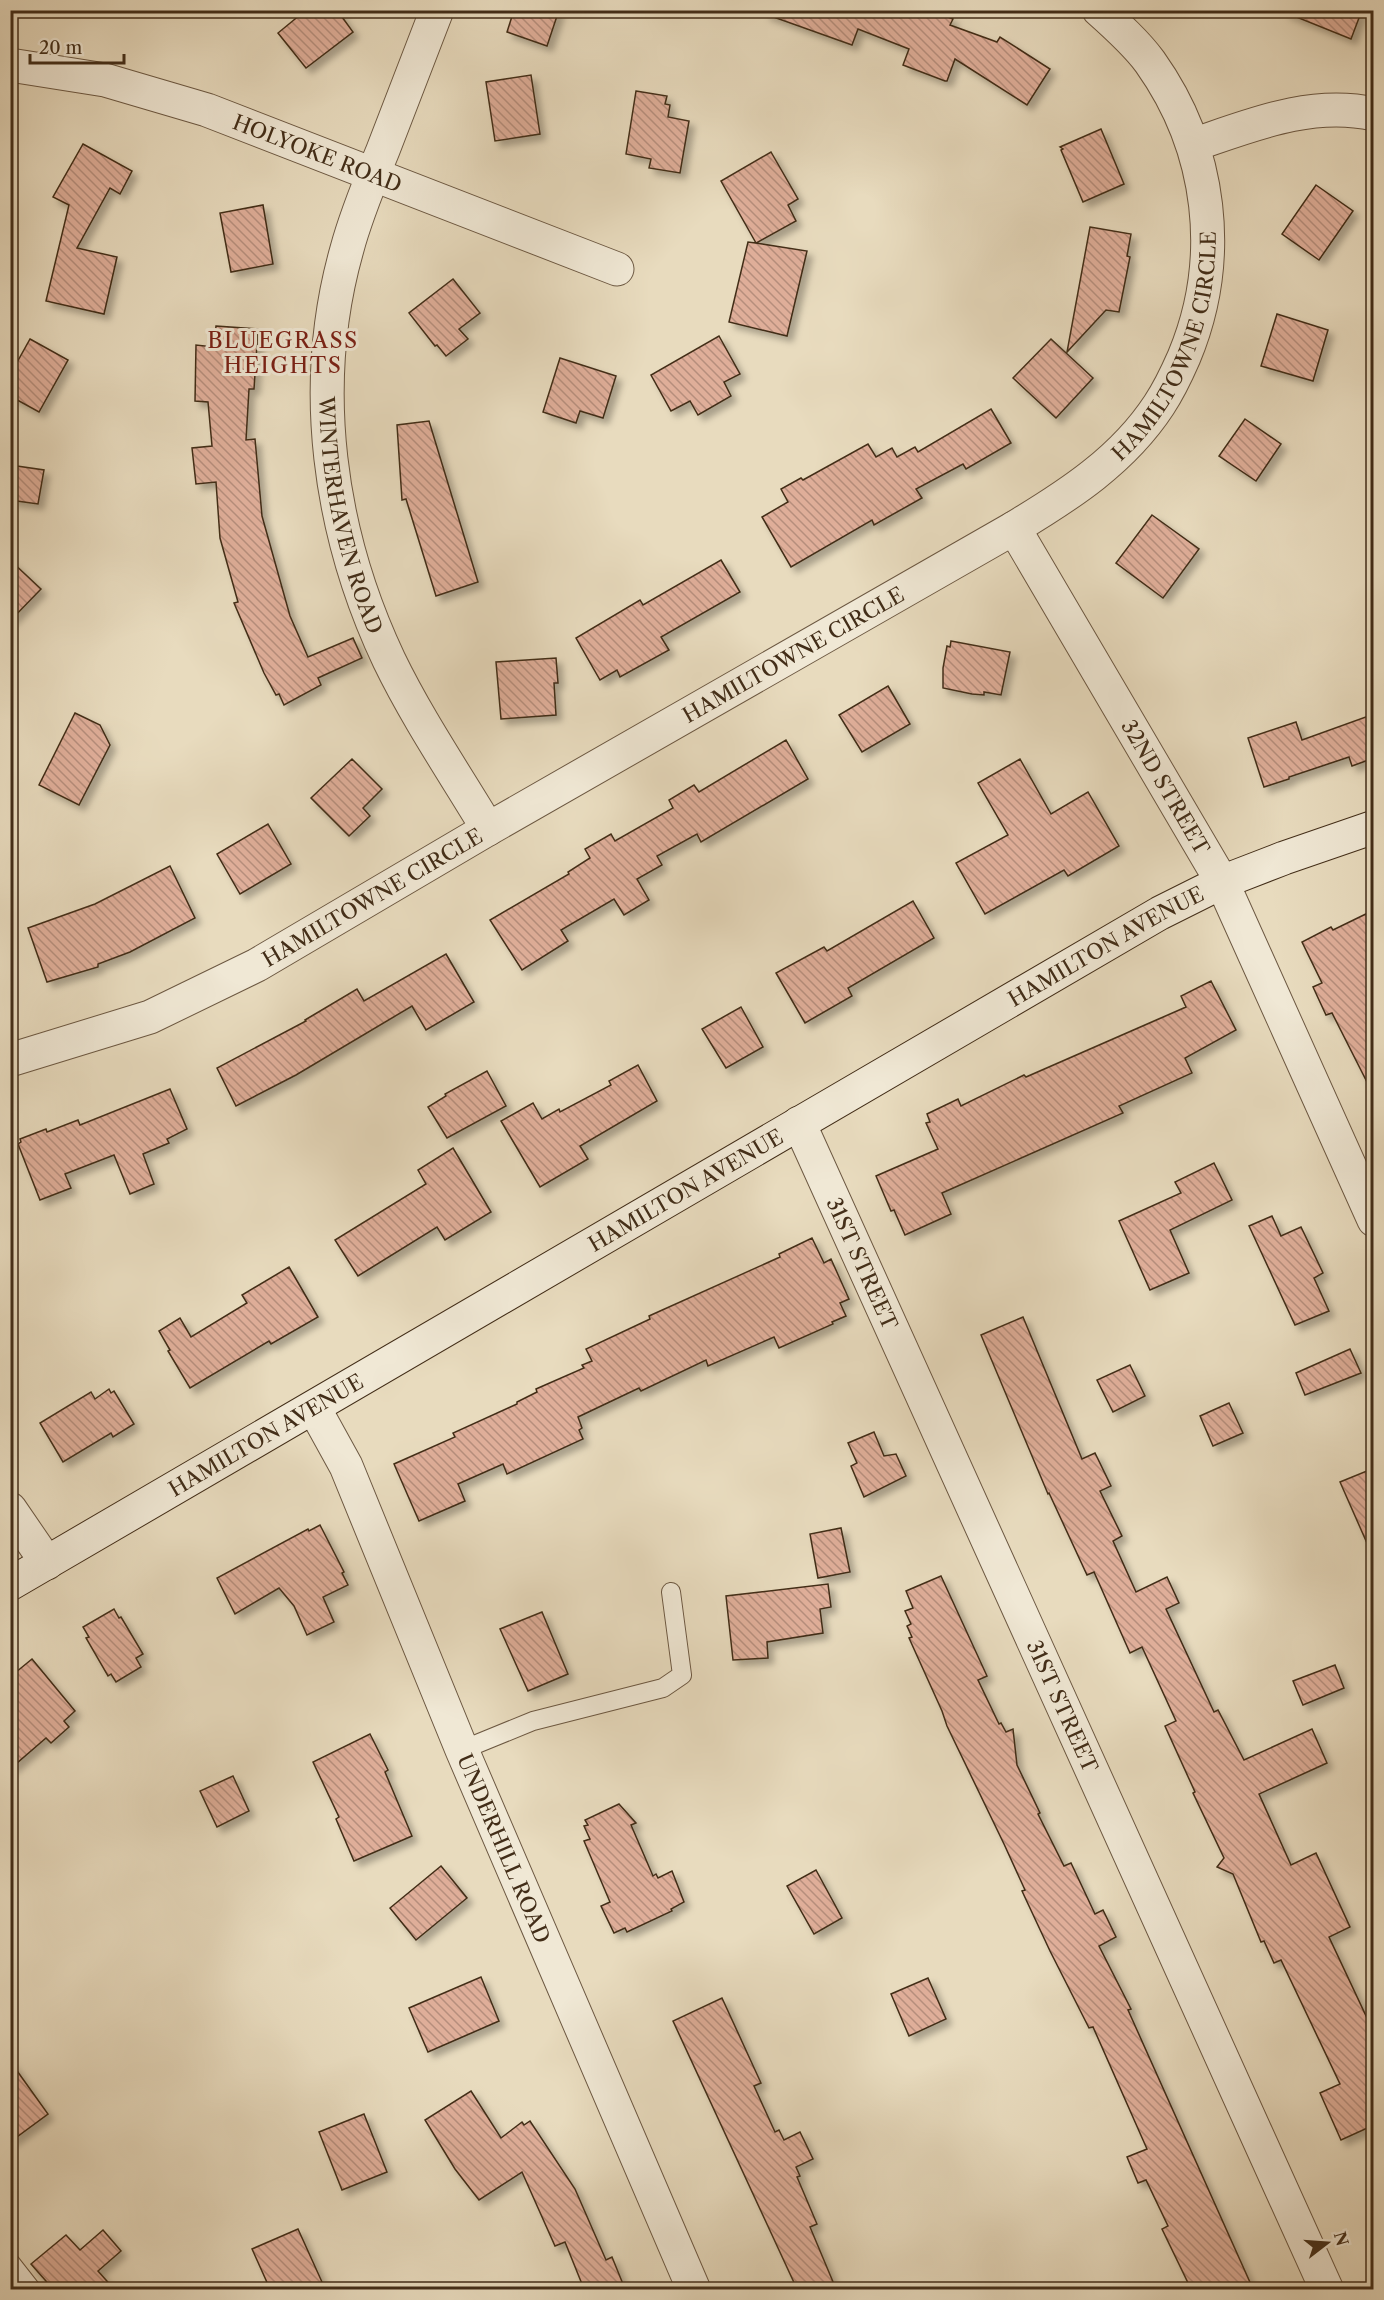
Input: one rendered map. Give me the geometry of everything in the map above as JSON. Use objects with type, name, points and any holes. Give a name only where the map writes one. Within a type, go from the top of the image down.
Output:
[{"type":"street","name":"WINTERHAVEN ROAD","points":[[437,10],[347,248],[332,327],[328,374],[330,455],[346,545],[361,595],[390,662],[488,829]]},
{"type":"street","name":"HAMILTOWNE CIRCLE","points":[[10,1060],[150,1017],[257,966],[488,829],[1014,528],[1056,503],[1109,463],[1136,436],[1174,379],[1199,315],[1207,271],[1209,231],[1205,193],[1194,145],[1180,114],[1150,62],[1131,40],[1099,10]]},
{"type":"street","name":"HOLYOKE ROAD","points":[[10,65],[105,80],[207,110],[617,269]]},
{"type":"street","points":[[1194,145],[1277,118],[1320,109],[1374,114]]},
{"type":"street","name":"32ND STREET","points":[[1014,528],[1222,882],[1374,1220]]},
{"type":"street","name":"HAMILTON AVENUE","points":[[10,1584],[1160,913],[1222,882],[1374,827]]},
{"type":"street","name":"31ST STREET","points":[[799,1123],[1327,2289]]},
{"type":"street","name":"UNDERHILL ROAD","points":[[314,1408],[346,1466],[462,1750],[694,2289]]},
{"type":"street","points":[[10,1509],[47,1563]]},
{"type":"lane","points":[[462,1750],[533,1721],[663,1688],[682,1675],[671,1592]]},
{"type":"lane","points":[[10,2262],[32,2289]]},
{"type":"building","points":[[306,10],[337,10],[353,32],[306,68],[278,33]]},
{"type":"building","points":[[514,10],[559,10],[547,46],[507,32]]},
{"type":"building","points":[[765,10],[930,10],[953,19],[950,25],[997,42],[1000,37],[1050,69],[1027,105],[955,59],[947,81],[945,81],[903,65],[909,49],[858,29],[852,45],[765,14]]},
{"type":"building","points":[[1284,10],[1362,10],[1351,39],[1284,12]]},
{"type":"building","points":[[531,75],[540,134],[495,141],[486,82]]},
{"type":"building","points":[[636,91],[667,96],[665,104],[670,105],[668,117],[689,121],[680,173],[649,168],[651,159],[626,154]]},
{"type":"building","points":[[1101,129],[1124,184],[1083,202],[1061,150],[1063,149],[1060,147]]},
{"type":"building","points":[[83,144],[132,171],[120,194],[110,188],[77,248],[117,257],[104,314],[46,301],[69,205],[53,197]]},
{"type":"building","points":[[771,152],[798,199],[788,205],[796,221],[756,243],[721,181]]},
{"type":"building","points":[[1316,185],[1353,211],[1319,260],[1282,234]]},
{"type":"building","points":[[263,205],[273,264],[231,272],[220,213]]},
{"type":"building","points":[[1090,227],[1131,234],[1127,256],[1130,257],[1119,312],[1106,310],[1067,352]]},
{"type":"building","points":[[748,242],[807,251],[787,336],[729,322]]},
{"type":"building","points":[[453,279],[480,313],[459,329],[468,339],[446,356],[437,345],[435,346],[409,313]]},
{"type":"building","points":[[1277,314],[1328,330],[1313,381],[1261,366]]},
{"type":"building","points":[[216,326],[258,329],[254,389],[249,389],[246,440],[255,439],[262,516],[290,616],[308,657],[353,638],[362,658],[318,678],[321,685],[284,705],[264,673],[234,603],[238,602],[220,538],[216,482],[196,484],[192,448],[212,446],[208,402],[195,401],[196,345],[214,347]]},
{"type":"building","points":[[719,336],[740,374],[724,382],[731,396],[698,415],[690,401],[671,411],[651,375]]},
{"type":"building","points":[[30,339],[68,360],[39,412],[10,396],[10,375]]},
{"type":"building","points":[[1051,339],[1093,378],[1056,418],[1013,378]]},
{"type":"building","points":[[560,358],[616,376],[603,418],[580,411],[576,423],[543,412]]},
{"type":"building","points":[[991,409],[1011,443],[966,469],[963,464],[916,489],[922,498],[874,525],[872,520],[791,567],[762,517],[788,502],[781,489],[801,478],[803,480],[868,444],[876,457],[892,448],[897,457],[915,447],[918,452]]},
{"type":"building","points":[[1245,419],[1281,444],[1256,481],[1219,456]]},
{"type":"building","points":[[429,421],[478,582],[436,596],[406,499],[402,500],[397,425]]},
{"type":"building","points":[[10,465],[44,470],[38,504],[10,500]]},
{"type":"building","points":[[1152,515],[1199,549],[1163,598],[1116,563]]},
{"type":"building","points":[[10,560],[41,589],[10,621]]},
{"type":"building","points":[[721,560],[740,592],[661,637],[669,650],[620,677],[617,670],[600,680],[576,638],[640,600],[643,605]]},
{"type":"building","points":[[951,641],[1010,652],[1001,695],[984,692],[984,695],[972,694],[943,688],[943,668],[947,646],[950,647]]},
{"type":"building","points":[[556,658],[558,683],[554,683],[556,715],[501,719],[496,662]]},
{"type":"building","points":[[888,686],[910,724],[862,752],[839,715]]},
{"type":"building","points":[[75,713],[100,725],[110,745],[79,805],[39,785]]},
{"type":"building","points":[[1374,714],[1374,758],[1352,766],[1349,757],[1264,787],[1248,738],[1296,722],[1302,740]]},
{"type":"building","points":[[786,740],[808,779],[701,842],[697,834],[657,856],[662,865],[637,879],[649,900],[624,915],[614,899],[561,930],[568,941],[522,970],[490,920],[569,874],[568,872],[590,858],[585,849],[611,834],[615,841],[673,808],[669,800],[694,785],[699,792]]},
{"type":"building","points":[[352,759],[382,789],[363,808],[370,816],[349,836],[311,798]]},
{"type":"building","points":[[1020,759],[1051,814],[1088,792],[1119,846],[1068,876],[1064,870],[985,914],[956,863],[1008,835],[978,783]]},
{"type":"building","points":[[268,824],[291,864],[240,894],[217,854]]},
{"type":"building","points":[[170,866],[195,918],[130,952],[98,964],[98,967],[47,982],[28,928],[95,904]]},
{"type":"building","points":[[913,901],[934,938],[848,988],[852,996],[805,1023],[776,973],[824,947],[827,951]]},
{"type":"building","points":[[1374,910],[1374,1096],[1332,1013],[1326,1015],[1313,987],[1322,983],[1302,942],[1331,927],[1333,930]]},
{"type":"building","points":[[446,954],[474,1002],[426,1030],[412,1006],[296,1075],[236,1106],[217,1068],[306,1021],[357,989],[364,1001]]},
{"type":"building","points":[[1211,981],[1236,1030],[1185,1058],[1192,1073],[1119,1106],[1123,1113],[942,1193],[951,1214],[905,1235],[894,1210],[891,1211],[876,1176],[938,1149],[926,1123],[930,1122],[927,1114],[958,1099],[961,1106],[1024,1075],[1026,1077],[1186,1007],[1181,996]]},
{"type":"building","points":[[741,1007],[763,1047],[726,1068],[702,1029]]},
{"type":"building","points":[[638,1065],[657,1101],[580,1146],[588,1159],[540,1187],[501,1121],[533,1103],[542,1119],[559,1109],[560,1112],[611,1085],[609,1081]]},
{"type":"building","points":[[487,1071],[506,1106],[447,1138],[428,1107],[446,1096],[445,1094]]},
{"type":"building","points":[[170,1089],[187,1129],[167,1139],[169,1143],[143,1154],[154,1184],[130,1194],[114,1155],[65,1174],[71,1188],[40,1200],[18,1144],[21,1142],[20,1139],[78,1120],[80,1125]]},
{"type":"building","points":[[453,1148],[491,1212],[445,1240],[437,1227],[358,1276],[335,1240],[426,1184],[418,1170]]},
{"type":"building","points":[[1214,1163],[1232,1200],[1170,1230],[1189,1273],[1150,1290],[1119,1221],[1181,1193],[1175,1182]]},
{"type":"building","points":[[1272,1216],[1281,1236],[1301,1227],[1323,1273],[1314,1278],[1329,1311],[1295,1325],[1249,1226]]},
{"type":"building","points":[[812,1238],[824,1263],[831,1259],[849,1299],[840,1303],[846,1316],[779,1348],[774,1337],[708,1366],[706,1360],[641,1391],[639,1388],[578,1417],[582,1428],[579,1430],[583,1439],[507,1474],[503,1464],[458,1484],[465,1501],[419,1521],[394,1464],[455,1437],[453,1433],[517,1404],[537,1392],[536,1389],[584,1368],[582,1365],[592,1361],[586,1349],[650,1319],[649,1316],[780,1257],[779,1254]]},
{"type":"building","points":[[289,1267],[318,1317],[271,1344],[269,1341],[190,1388],[159,1331],[180,1318],[191,1337],[247,1303],[242,1295]]},
{"type":"building","points":[[1023,1317],[1082,1459],[1095,1453],[1111,1486],[1100,1491],[1122,1536],[1113,1541],[1136,1592],[1167,1577],[1179,1603],[1166,1609],[1214,1712],[1218,1710],[1244,1760],[1312,1729],[1327,1763],[1259,1794],[1291,1865],[1316,1853],[1350,1927],[1329,1937],[1374,2033],[1374,2125],[1341,2140],[1320,2093],[1340,2084],[1281,1960],[1274,1963],[1264,1941],[1261,1942],[1233,1874],[1217,1867],[1224,1858],[1165,1726],[1176,1721],[1142,1647],[1130,1653],[1094,1572],[1087,1575],[1048,1494],[981,1335]]},
{"type":"building","points":[[1350,1349],[1361,1373],[1305,1395],[1296,1373]]},
{"type":"building","points":[[1130,1365],[1145,1396],[1113,1412],[1097,1380]]},
{"type":"building","points":[[109,1389],[111,1393],[114,1391],[134,1424],[113,1437],[111,1433],[63,1462],[40,1423],[91,1392],[95,1399]]},
{"type":"building","points":[[1229,1403],[1243,1433],[1213,1446],[1200,1416]]},
{"type":"building","points":[[874,1432],[884,1456],[896,1454],[906,1476],[864,1497],[851,1466],[857,1463],[848,1443]]},
{"type":"building","points":[[1374,1468],[1374,1559],[1340,1482]]},
{"type":"building","points":[[320,1525],[344,1572],[342,1573],[348,1585],[323,1597],[334,1622],[307,1635],[294,1606],[279,1588],[235,1614],[217,1578],[308,1529],[309,1531]]},
{"type":"building","points":[[841,1528],[850,1572],[818,1578],[810,1534]]},
{"type":"building","points":[[941,1576],[987,1676],[978,1680],[999,1724],[1001,1723],[1006,1732],[1013,1729],[1017,1765],[1040,1813],[1038,1814],[1064,1866],[1071,1863],[1095,1914],[1103,1910],[1116,1937],[1099,1946],[1131,2009],[1128,2010],[1253,2289],[1191,2289],[1162,2229],[1168,2226],[1146,2180],[1138,2183],[1127,2157],[1147,2149],[1093,2027],[1089,2028],[1022,1891],[1025,1890],[947,1726],[909,1638],[912,1637],[907,1626],[911,1624],[905,1611],[913,1608],[906,1591]]},
{"type":"building","points":[[828,1584],[831,1607],[820,1609],[823,1633],[767,1642],[768,1658],[733,1660],[726,1596]]},
{"type":"building","points":[[114,1609],[143,1654],[136,1658],[141,1667],[116,1682],[111,1674],[108,1676],[86,1638],[89,1637],[83,1627]]},
{"type":"building","points":[[542,1612],[568,1674],[528,1691],[500,1629]]},
{"type":"building","points":[[32,1659],[75,1711],[64,1721],[69,1727],[51,1743],[46,1738],[10,1769],[10,1677]]},
{"type":"building","points":[[1335,1665],[1344,1688],[1303,1705],[1293,1681]]},
{"type":"building","points":[[370,1734],[388,1770],[385,1772],[412,1836],[354,1861],[336,1819],[339,1817],[313,1762]]},
{"type":"building","points":[[233,1776],[249,1811],[217,1827],[200,1791]]},
{"type":"building","points":[[619,1804],[636,1823],[631,1825],[653,1876],[656,1874],[658,1878],[672,1871],[684,1902],[671,1909],[672,1911],[627,1932],[625,1928],[614,1933],[601,1906],[610,1902],[584,1841],[590,1839],[584,1826],[588,1825],[585,1820]]},
{"type":"building","points":[[441,1866],[467,1898],[416,1940],[390,1908]]},
{"type":"building","points":[[816,1870],[842,1918],[814,1934],[787,1886]]},
{"type":"building","points":[[481,1977],[499,2021],[428,2052],[409,2008]]},
{"type":"building","points":[[928,1978],[946,2019],[909,2036],[891,1994]]},
{"type":"building","points":[[722,1998],[761,2083],[754,2086],[775,2132],[779,2130],[784,2140],[800,2132],[813,2159],[796,2167],[800,2176],[797,2177],[817,2224],[810,2227],[836,2289],[797,2289],[673,2021]]},
{"type":"building","points":[[10,2061],[48,2114],[10,2142]]},
{"type":"building","points":[[471,2091],[501,2138],[522,2122],[524,2125],[530,2121],[575,2189],[606,2260],[612,2257],[625,2289],[584,2289],[565,2242],[555,2246],[522,2172],[479,2200],[455,2169],[425,2120]]},
{"type":"building","points":[[364,2114],[387,2172],[342,2190],[319,2132]]},
{"type":"building","points":[[298,2229],[322,2282],[305,2289],[270,2289],[252,2249]]},
{"type":"building","points":[[103,2230],[121,2251],[98,2271],[114,2289],[53,2289],[31,2264],[66,2235],[80,2250]]},
{"type":"district","name":"BLUEGRASS HEIGHTS","points":[[283,352]]}]
